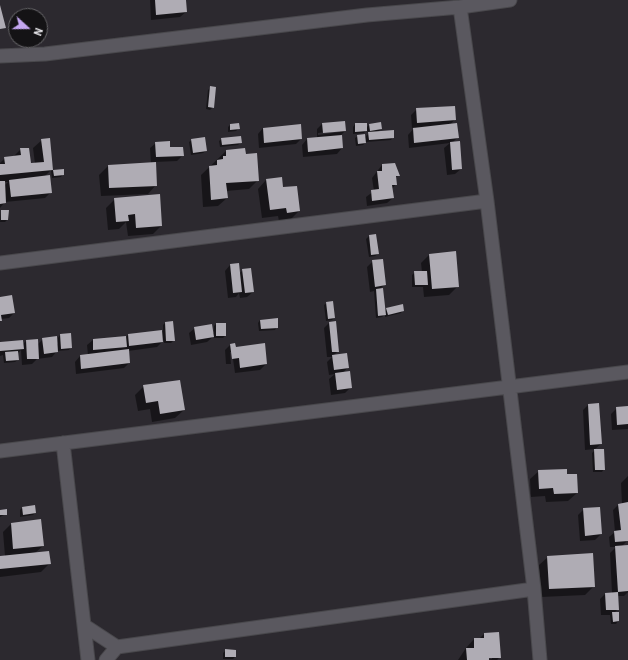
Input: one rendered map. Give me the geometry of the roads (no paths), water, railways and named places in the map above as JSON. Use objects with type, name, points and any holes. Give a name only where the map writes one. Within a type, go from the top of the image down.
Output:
[{"type":"street","points":[[0,56],[45,54],[367,15],[460,7],[510,0]]},
{"type":"street","points":[[460,7],[487,201],[534,589],[540,660]]},
{"type":"street","points":[[0,263],[487,201]]},
{"type":"street","points":[[0,451],[628,372]]},
{"type":"street","points":[[63,443],[88,660]]},
{"type":"street","points":[[85,626],[117,647],[534,589]]},
{"type":"street","points":[[106,660],[117,647]]}]
